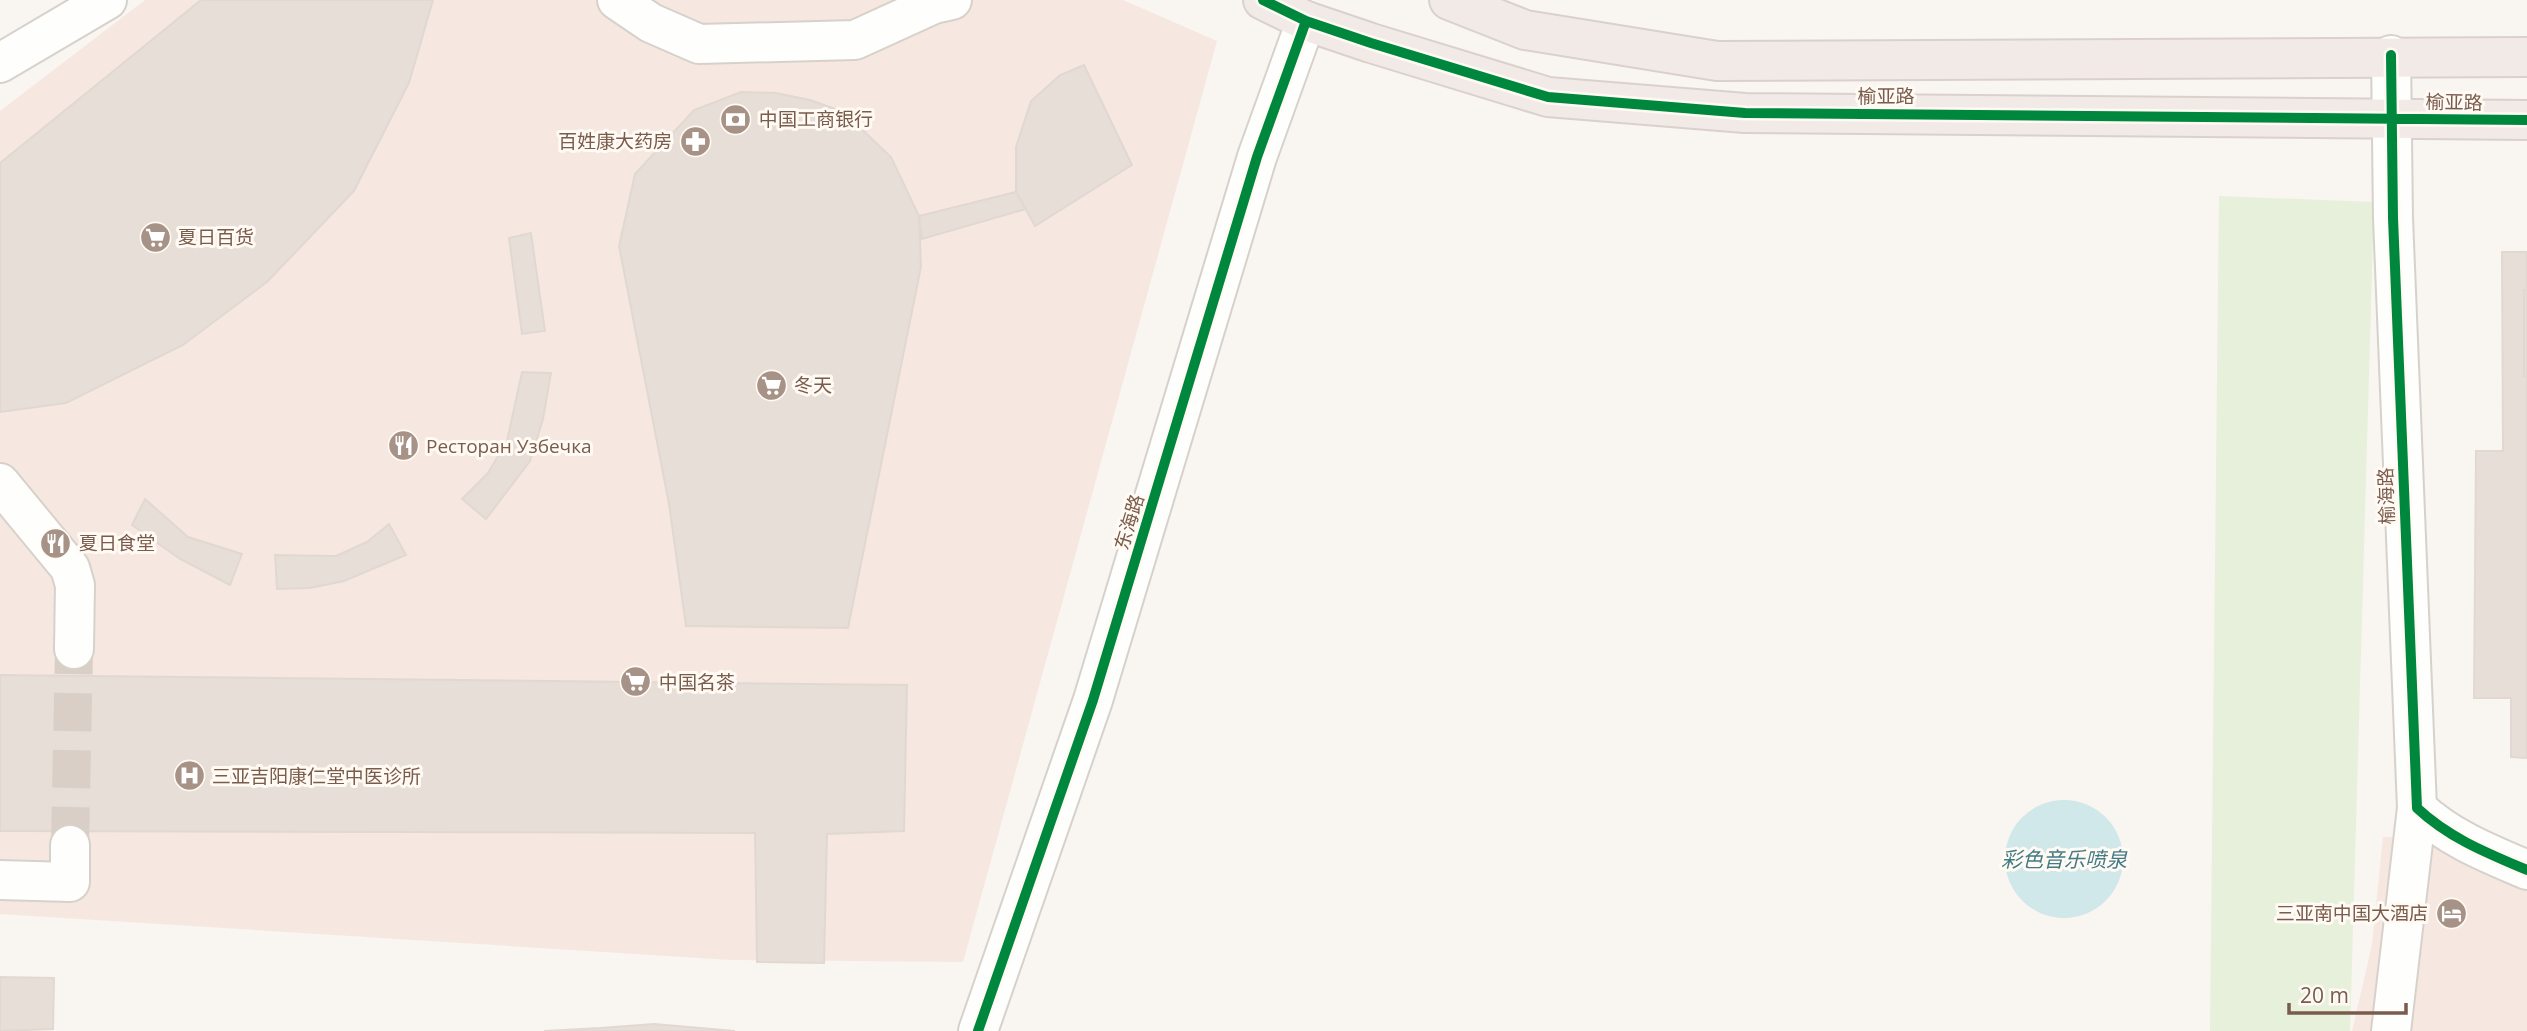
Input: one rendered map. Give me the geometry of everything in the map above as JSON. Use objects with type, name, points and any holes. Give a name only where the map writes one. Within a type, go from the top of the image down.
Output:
[{"type":"highway","name":"榆亚路","points":[[1263,0],[1306,21],[1548,97],[1745,113],[2527,120]]},
{"type":"highway","name":"榆亚路","points":[[1449,0],[1525,30],[1717,61],[2391,55],[2527,57]]},
{"type":"street","points":[[0,63],[107,0]]},
{"type":"street","points":[[617,0],[651,23],[699,44],[855,40],[934,4],[952,0]]},
{"type":"street","name":"东海路","points":[[978,1031],[1093,700],[1257,158],[1306,21]]},
{"type":"street","name":"榆海路","points":[[2391,55],[2393,232],[2417,808],[2391,1031]]},
{"type":"street","points":[[0,483],[71,568],[75,585],[74,649]]},
{"type":"street","points":[[2417,808],[2437,826],[2461,841],[2527,870]]},
{"type":"street","points":[[0,880],[71,882],[71,845]]},
{"type":"shaded area","points":[[145,0],[1123,0],[1217,41],[963,962],[731,960],[0,914],[0,111]]},
{"type":"shaded area","name":"三亚南中国大酒店","points":[[2383,837],[2432,837],[2527,881],[2527,1031],[2352,1031],[2372,945]]},
{"type":"green space","points":[[2219,196],[2374,202],[2350,1031],[2210,1031]]},
{"type":"water","name":"彩色音乐喷泉","points":[[2064,800],[2087,804],[2106,817],[2119,836],[2123,859],[2119,882],[2106,901],[2087,914],[2064,918],[2041,914],[2022,901],[2009,882],[2005,859],[2009,836],[2022,817],[2041,804]]},
{"type":"building","name":"夏日百货","points":[[201,0],[433,0],[409,83],[354,191],[267,282],[183,345],[66,403],[0,412],[0,163]]},
{"type":"building","points":[[1084,65],[1132,165],[1035,226],[1016,192],[1016,147],[1031,101],[1060,75]]},
{"type":"building","name":"冬天","points":[[741,92],[776,93],[810,100],[844,112],[891,157],[919,216],[921,267],[848,628],[686,626],[669,504],[619,246],[635,174],[694,110]]},
{"type":"building","points":[[1016,192],[1026,209],[922,239],[919,216]]},
{"type":"building","points":[[531,233],[545,331],[522,334],[509,238]]},
{"type":"building","points":[[2502,252],[2527,252],[2527,758],[2511,757],[2511,698],[2474,698],[2476,451],[2503,451]]},
{"type":"building","points":[[2524,290],[2527,290],[2527,376],[2524,376]]},
{"type":"building","points":[[522,372],[551,373],[543,419],[530,461],[486,519],[462,499],[488,473],[507,441]]},
{"type":"building","points":[[145,499],[188,537],[242,554],[230,585],[180,559],[132,525]]},
{"type":"building","points":[[389,524],[406,555],[344,581],[310,588],[277,589],[275,555],[336,556],[367,542]]},
{"type":"building","points":[[0,675],[907,685],[904,831],[827,834],[824,963],[757,962],[755,833],[0,831]]},
{"type":"building","points":[[0,977],[54,978],[53,1029],[0,1031]]},
{"type":"building","points":[[654,1024],[735,1031],[544,1031],[601,1028]]},
{"type":"tunnel","points":[[70,845],[74,649]]},
{"type":"cycle path","points":[[1263,0],[1306,21],[1548,97],[1745,113],[2527,120]]},
{"type":"cycle path","points":[[978,1031],[1093,700],[1257,157],[1306,21]]},
{"type":"cycle path","points":[[2391,55],[2393,218],[2417,808],[2455,836],[2527,870]]},
{"type":"place","name":"中国工商银行","points":[[736,119]]},
{"type":"place","name":"百姓康大药房","points":[[695,141]]},
{"type":"place","name":"夏日百货","points":[[155,237]]},
{"type":"place","name":"冬天","points":[[771,385]]},
{"type":"place","name":"Ресторан Узбечка","points":[[403,446]]},
{"type":"place","name":"夏日食堂","points":[[56,543]]},
{"type":"place","name":"中国名茶","points":[[636,682]]},
{"type":"place","name":"三亚吉阳康仁堂中医诊所","points":[[189,776]]},
{"type":"place","name":"三亚南中国大酒店","points":[[2451,913]]}]
